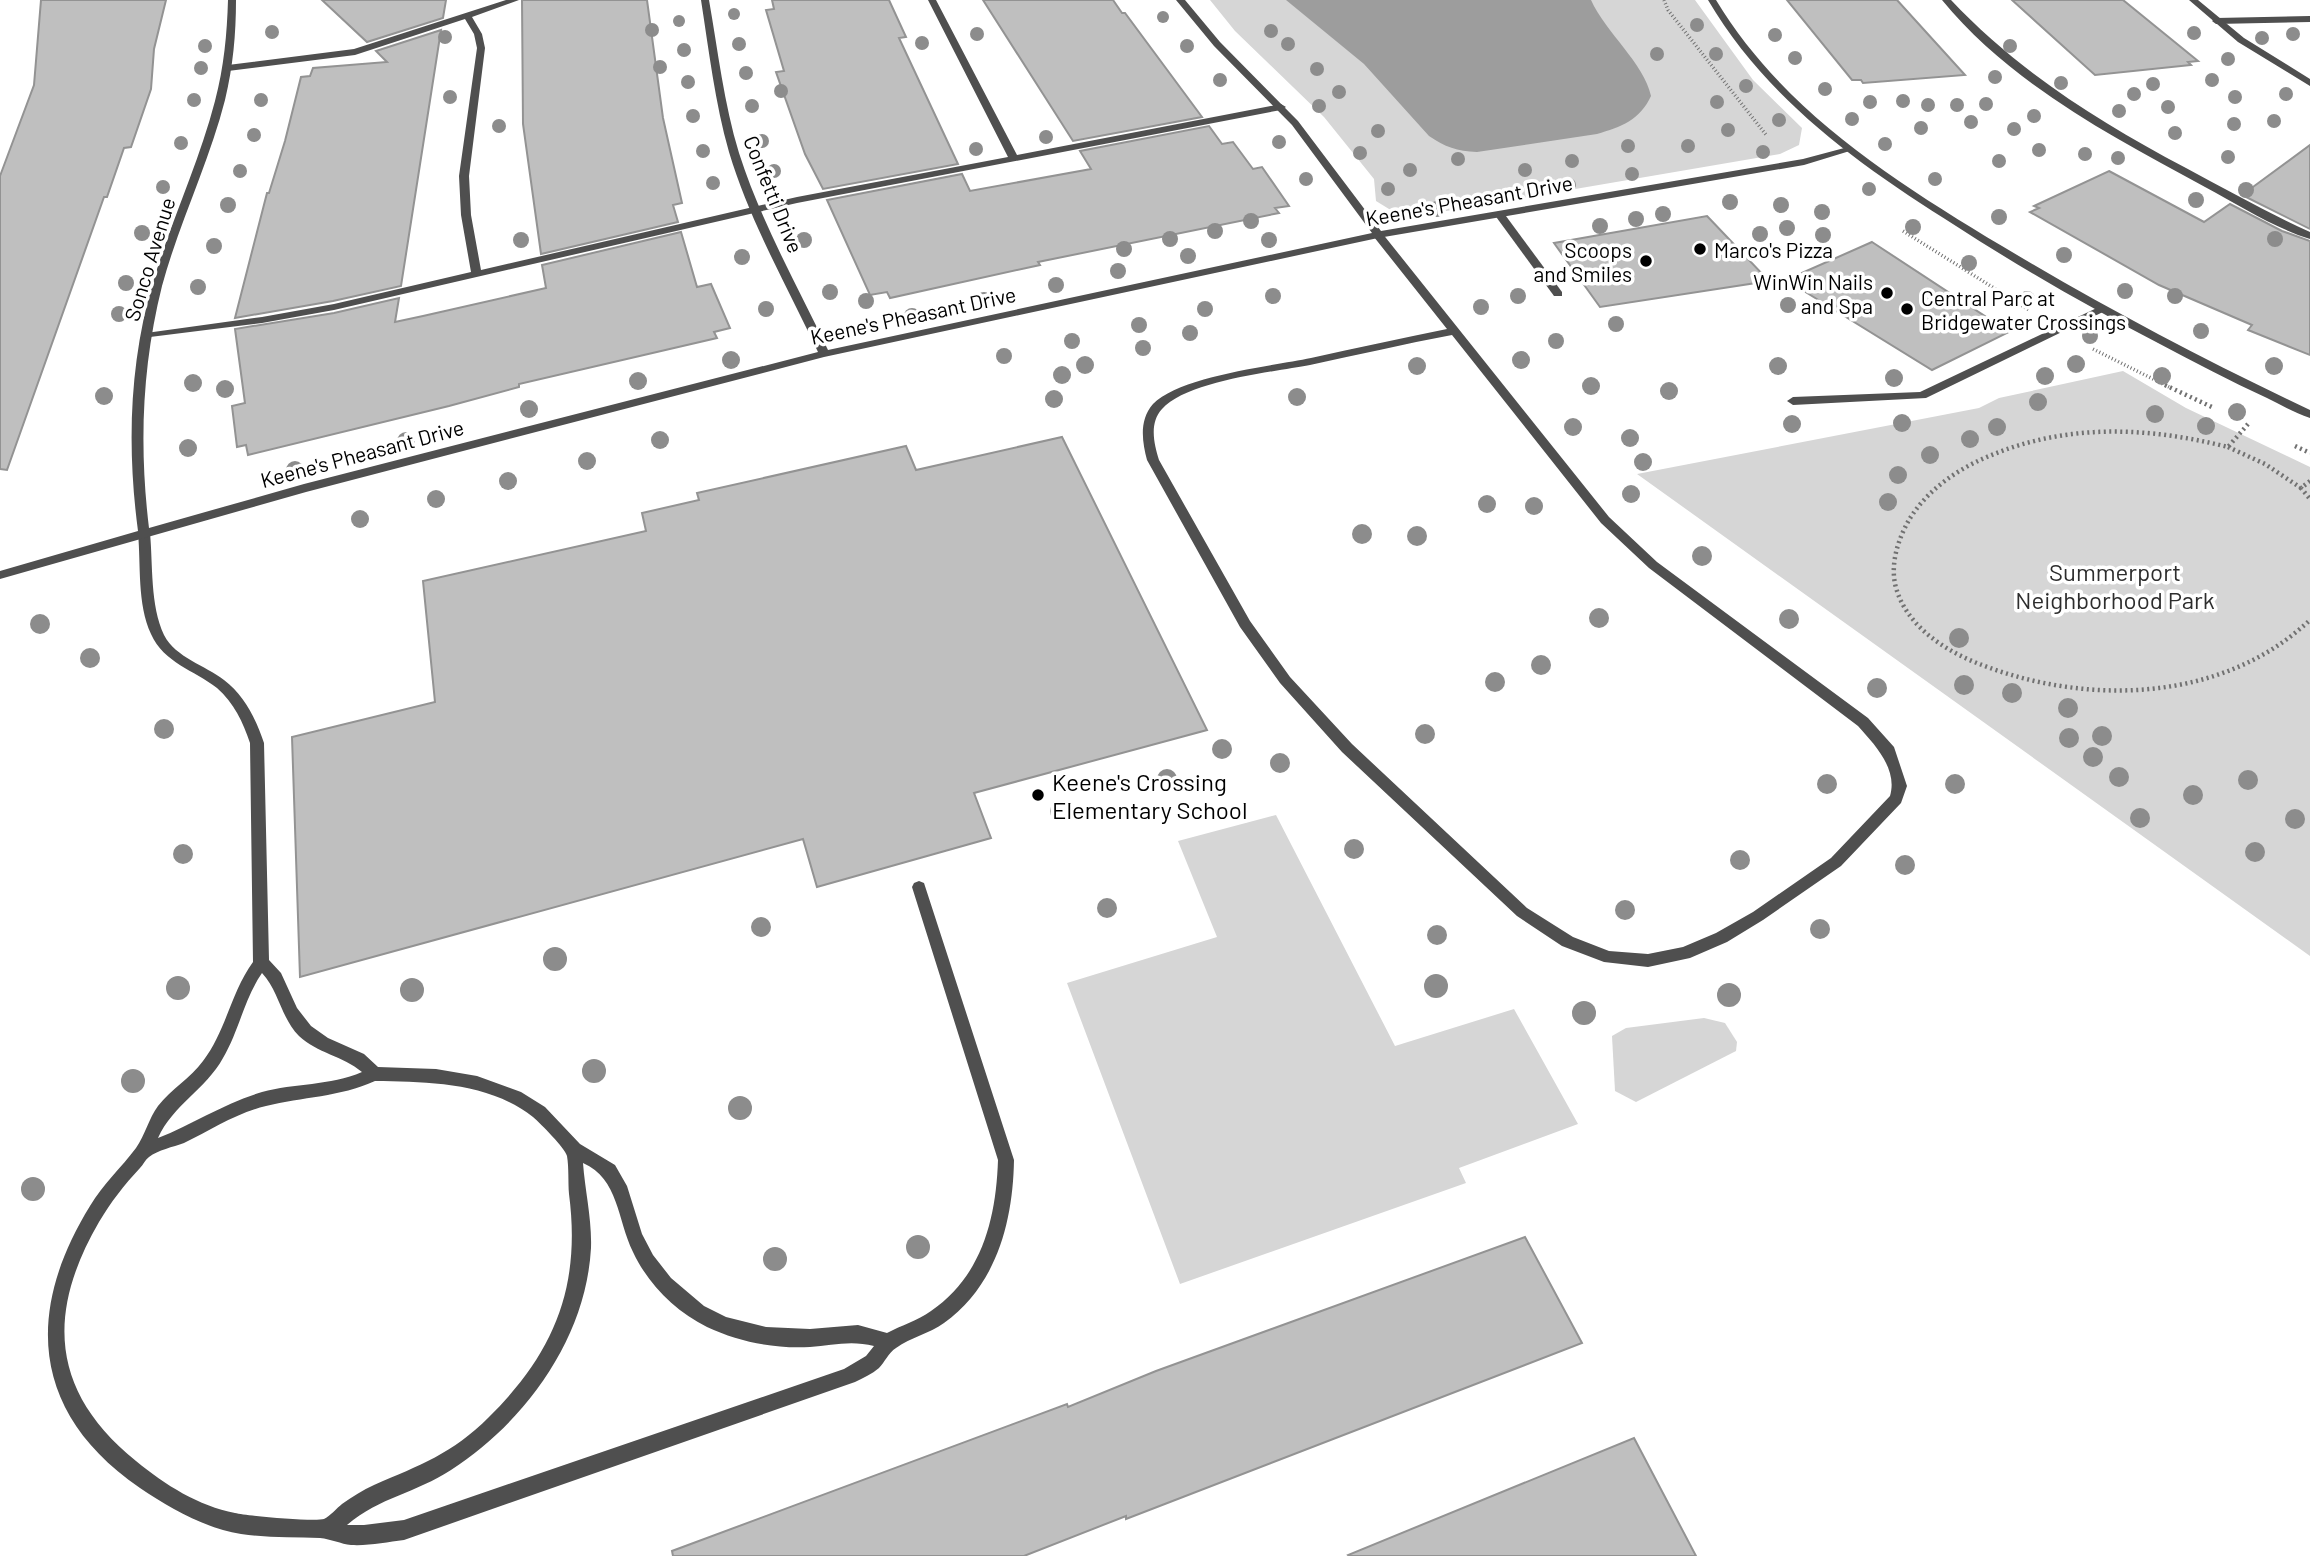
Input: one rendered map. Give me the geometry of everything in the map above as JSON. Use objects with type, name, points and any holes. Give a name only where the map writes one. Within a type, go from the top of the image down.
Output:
[{"type":"street","name":"Sonco Avenue","points":[[232,0],[228,68],[213,131],[167,254],[146,336],[137,397],[135,458],[157,632],[172,655],[213,678],[235,699],[252,727],[257,743],[261,963]]},
{"type":"street","points":[[228,68],[355,52],[515,0]]},
{"type":"street","name":"Confetti Drive","points":[[705,0],[725,118],[755,209],[824,354]]},
{"type":"street","points":[[932,0],[1013,157]]},
{"type":"street","points":[[1180,0],[1217,44],[1281,107],[1378,235],[1584,496],[1627,542],[1877,734],[1889,751],[1900,786],[1896,799],[1836,862],[1719,941],[1693,952],[1666,960],[1637,962],[1603,958],[1573,947],[1549,934],[1522,912],[1325,726],[1264,653],[1217,577],[1153,460],[1147,432],[1151,417],[1160,405],[1173,395],[1227,379],[1453,331]]},
{"type":"street","points":[[1712,0],[1730,29],[1765,70],[1848,150],[1913,195],[2101,309],[2199,361],[2310,414]]},
{"type":"street","points":[[1946,0],[2001,55],[2081,113],[2256,211],[2310,236]]},
{"type":"street","points":[[2193,0],[2216,21],[2269,59],[2310,83]]},
{"type":"street","points":[[467,16],[478,34],[481,48],[464,176],[466,215],[478,274]]},
{"type":"street","points":[[2216,21],[2310,19]]},
{"type":"street","points":[[146,336],[295,315],[755,209],[1281,107]]},
{"type":"street","name":"Keene's Pheasant Drive","points":[[0,575],[489,439],[824,354],[1378,235],[1804,162],[1848,150]]},
{"type":"street","points":[[1499,214],[1558,294]]},
{"type":"street","points":[[1793,401],[1922,395],[2101,309]]},
{"type":"street","points":[[374,1074],[364,1061],[325,1045],[307,1033],[292,1016],[284,1001],[280,982],[272,970],[261,963],[244,985],[236,1017],[209,1067],[165,1109],[143,1151],[112,1188],[91,1220],[77,1249],[62,1293],[56,1336],[60,1370],[72,1401],[90,1429],[115,1457],[181,1501],[210,1516],[246,1526],[290,1530],[327,1528],[350,1535],[404,1530],[849,1376],[873,1362],[888,1342],[913,1333],[942,1315],[967,1290],[983,1266],[999,1233],[1007,1197],[1006,1160],[919,887]]},
{"type":"street","points":[[143,1151],[170,1143],[248,1103],[290,1093],[354,1084],[374,1074],[447,1076],[478,1083],[534,1108],[557,1128],[575,1150],[594,1158],[612,1172],[640,1249],[654,1272],[676,1296],[699,1313],[726,1327],[755,1334],[811,1338],[866,1332],[888,1342]]},
{"type":"street","points":[[327,1528],[351,1508],[375,1494],[442,1465],[468,1446],[505,1412],[531,1382],[552,1349],[568,1316],[577,1284],[582,1252],[582,1217],[573,1170],[575,1150]]},
{"type":"path","points":[[2228,447],[2248,425]]},
{"type":"path","points":[[2310,499],[2301,488],[2264,464],[2228,447],[2192,437],[2156,431],[2095,429],[2039,437],[1994,452],[1954,474],[1923,498],[1905,526],[1894,560],[1897,590],[1910,616],[1934,641],[2006,675],[2096,692],[2162,687],[2215,676],[2259,658],[2310,620]]},
{"type":"path","points":[[2301,488],[2310,481]]},
{"type":"green space","points":[[1210,0],[1695,0],[1753,80],[1802,128],[1799,145],[1780,154],[1417,216],[1389,209],[1376,201],[1374,179],[1324,117],[1235,31]]},
{"type":"green space","name":"Summerport Neighborhood Park","points":[[2123,371],[2186,408],[2310,467],[2310,956],[1637,474],[1979,408],[1999,398]]},
{"type":"green space","points":[[1276,815],[1395,1046],[1514,1009],[1578,1124],[1459,1168],[1466,1183],[1180,1284],[1067,983],[1217,937],[1178,841]]},
{"type":"green space","points":[[1704,1018],[1725,1023],[1737,1042],[1736,1051],[1636,1102],[1615,1091],[1612,1036],[1626,1028]]},
{"type":"shaded area","points":[[1286,0],[1591,0],[1641,72],[1651,96],[1635,117],[1597,134],[1477,152],[1457,149],[1429,136],[1364,64]]},
{"type":"building","points":[[41,0],[166,0],[154,49],[151,89],[131,147],[124,148],[107,197],[104,197],[7,470],[0,469],[0,176],[34,85]]},
{"type":"building","points":[[322,0],[446,0],[443,18],[367,42]]},
{"type":"building","points":[[522,0],[647,0],[663,118],[682,203],[673,205],[678,222],[541,254],[523,124]]},
{"type":"building","points":[[772,0],[889,0],[906,37],[899,38],[958,164],[823,189],[805,154],[776,72],[784,71],[766,10],[774,9]]},
{"type":"building","points":[[983,0],[1113,0],[1202,117],[1073,141]]},
{"type":"building","points":[[1787,0],[1897,0],[1965,75],[1863,83],[1861,80],[1852,80]]},
{"type":"building","points":[[2012,0],[2123,0],[2198,61],[2188,62],[2191,65],[2095,75]]},
{"type":"building","points":[[441,30],[401,286],[235,318],[267,193],[285,141],[301,77],[310,76],[313,68],[387,62],[376,51]]},
{"type":"building","points":[[1209,126],[1222,144],[1233,142],[1253,169],[1262,167],[1289,206],[1275,208],[1279,213],[1038,262],[1040,265],[890,298],[887,292],[870,295],[827,200],[962,174],[970,191],[1091,169],[1080,151]]},
{"type":"building","points":[[2310,145],[2310,229],[2242,195]]},
{"type":"building","points":[[2109,171],[2204,222],[2230,204],[2282,231],[2310,241],[2310,355],[2248,330],[2252,325],[2159,285],[2030,212],[2039,208],[2034,206]]},
{"type":"building","points":[[1707,216],[1769,281],[1600,307],[1554,243]]},
{"type":"building","points":[[681,232],[697,287],[711,284],[730,328],[714,332],[717,338],[519,384],[519,387],[449,406],[248,455],[246,445],[237,447],[232,406],[245,403],[235,329],[334,313],[399,298],[395,322],[423,316],[546,288],[542,265]]},
{"type":"building","name":"Central Parc at Bridgewater Crossings","points":[[1872,242],[2009,332],[1932,370],[1786,280]]},
{"type":"building","name":"Keene's Crossing Elementary School","points":[[1062,437],[1207,730],[974,793],[991,838],[817,887],[803,839],[300,977],[292,737],[435,702],[423,581],[646,531],[642,513],[699,500],[697,493],[906,446],[916,470]]},
{"type":"building","points":[[1525,1237],[1582,1343],[1126,1519],[1126,1516],[1024,1556],[673,1556],[672,1551]]},
{"type":"building","points":[[1634,1438],[1696,1556],[1348,1555]]},
{"type":"place","name":"Marco's Pizza","points":[[1700,249]]},
{"type":"place","name":"Scoops and Smiles","points":[[1646,261]]},
{"type":"place","name":"WinWin Nails and Spa","points":[[1887,293]]},
{"type":"place","name":"Central Parc at Bridgewater Crossings","points":[[1907,309]]},
{"type":"place","name":"Keene's Crossing Elementary School","points":[[1038,795]]}]
